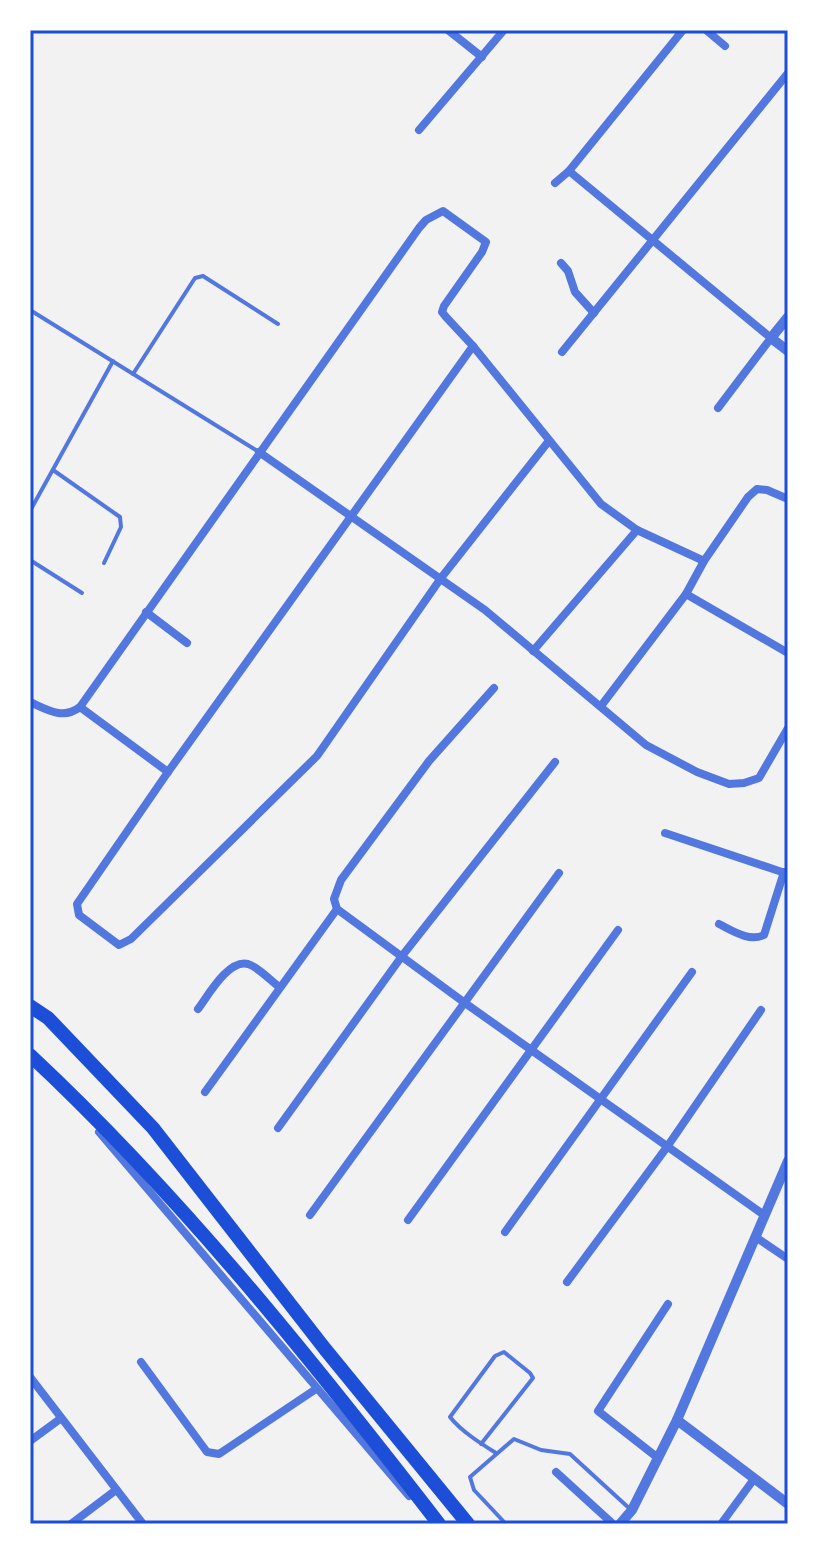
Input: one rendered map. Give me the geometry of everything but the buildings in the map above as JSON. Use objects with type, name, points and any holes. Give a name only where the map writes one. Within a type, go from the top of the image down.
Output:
[{"type":"highway","points":[[30,1004],[48,1018],[153,1128],[334,1360],[468,1524]]},
{"type":"highway","points":[[30,1055],[80,1101],[186,1212],[364,1427],[439,1524]]},
{"type":"street","points":[[448,30],[482,57]]},
{"type":"street","points":[[419,130],[504,30]]},
{"type":"street","points":[[555,183],[569,171],[683,30]]},
{"type":"street","points":[[706,30],[725,46]]},
{"type":"street","points":[[562,352],[788,73]]},
{"type":"street","points":[[569,171],[788,351]]},
{"type":"street","points":[[30,702],[58,714],[71,714],[80,707],[419,228],[426,220],[443,211],[486,242],[442,312],[601,504],[637,530],[704,561]]},
{"type":"street","points":[[561,263],[568,271],[575,292],[594,313]]},
{"type":"street","points":[[718,408],[788,317]]},
{"type":"street","points":[[473,346],[168,772],[77,904],[79,915],[119,945],[131,939],[317,756],[441,578],[548,442]]},
{"type":"street","points":[[259,452],[485,610],[646,745],[697,772],[729,784],[759,778],[788,728]]},
{"type":"street","points":[[601,706],[686,594],[704,561],[748,497],[757,489],[788,499]]},
{"type":"street","points":[[533,651],[637,530]]},
{"type":"street","points":[[686,594],[788,653]]},
{"type":"street","points":[[146,612],[187,643]]},
{"type":"street","points":[[494,688],[429,761],[341,880],[334,899],[337,909],[764,1215]]},
{"type":"street","points":[[80,707],[168,772]]},
{"type":"street","points":[[278,1128],[402,956],[555,762]]},
{"type":"street","points":[[665,833],[786,873],[764,935],[757,938],[743,936],[719,924]]},
{"type":"street","points":[[310,1215],[559,873]]},
{"type":"street","points":[[205,1092],[337,909]]},
{"type":"street","points":[[408,1220],[618,930]]},
{"type":"street","points":[[198,1009],[229,968],[240,964],[248,964],[279,987]]},
{"type":"street","points":[[505,1232],[692,972]]},
{"type":"street","points":[[567,1282],[667,1147],[761,1010]]},
{"type":"street","points":[[30,1048],[432,1524]]},
{"type":"street","points":[[620,1524],[632,1510],[677,1420],[788,1161]]},
{"type":"street","points":[[757,1238],[788,1259]]},
{"type":"street","points":[[658,1458],[598,1411],[668,1304]]},
{"type":"street","points":[[141,1362],[207,1452],[214,1455],[316,1389]]},
{"type":"street","points":[[30,1377],[143,1524]]},
{"type":"street","points":[[30,1441],[60,1419]]},
{"type":"street","points":[[677,1420],[788,1504]]},
{"type":"street","points":[[556,1472],[613,1524]]},
{"type":"street","points":[[721,1524],[754,1479]]},
{"type":"street","points":[[71,1524],[116,1490]]},
{"type":"lane","points":[[133,374],[195,278],[203,276],[278,324]]},
{"type":"lane","points":[[30,310],[259,452]]},
{"type":"lane","points":[[30,511],[113,361]]},
{"type":"lane","points":[[53,470],[120,517],[121,527],[104,563]]},
{"type":"lane","points":[[30,560],[82,593]]},
{"type":"lane","points":[[481,1444],[533,1378],[504,1352],[495,1356],[450,1414],[453,1422],[481,1444],[496,1453]]},
{"type":"lane","points":[[506,1524],[474,1490],[470,1477],[514,1439],[541,1450],[570,1454],[632,1510]]}]
